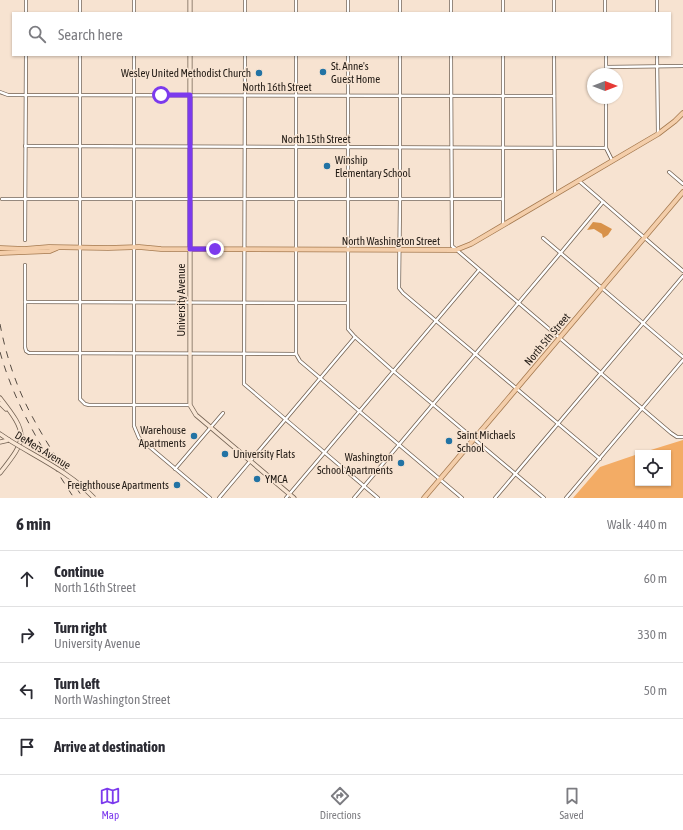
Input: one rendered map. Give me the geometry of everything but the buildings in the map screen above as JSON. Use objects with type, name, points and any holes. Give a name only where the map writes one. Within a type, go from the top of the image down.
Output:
[{"type":"main road","name":"North Washington Street","points":[[0,248],[24,249],[49,247],[456,250],[471,244],[658,134],[683,113]]},
{"type":"main road","name":"North 5th Street","points":[[424,498],[683,192]]},
{"type":"main road","name":"North Washington Street","points":[[0,254],[50,251],[60,248]]},
{"type":"street","points":[[26,0],[26,12]]},
{"type":"street","points":[[80,0],[80,12]]},
{"type":"street","points":[[134,0],[134,12]]},
{"type":"street","points":[[190,0],[190,12]]},
{"type":"street","points":[[245,0],[245,12]]},
{"type":"street","points":[[296,0],[296,12]]},
{"type":"street","points":[[348,0],[348,12]]},
{"type":"street","points":[[400,0],[400,12]]},
{"type":"street","points":[[451,0],[451,12]]},
{"type":"street","points":[[503,0],[503,12]]},
{"type":"street","points":[[554,0],[554,12]]},
{"type":"street","points":[[605,0],[605,12]]},
{"type":"street","points":[[657,0],[657,12]]},
{"type":"street","points":[[25,240],[26,56]]},
{"type":"street","points":[[80,56],[79,396],[82,402],[89,405],[190,405],[196,415],[294,498]]},
{"type":"street","points":[[134,56],[134,426],[136,434],[139,438],[210,498]]},
{"type":"street","name":"University Avenue","points":[[190,56],[190,405]]},
{"type":"street","points":[[245,56],[244,384],[378,498]]},
{"type":"street","points":[[296,56],[296,354],[300,360],[320,378],[462,498]]},
{"type":"street","points":[[348,56],[348,329],[394,371],[544,498]]},
{"type":"street","points":[[400,56],[399,288],[403,293],[437,320],[600,459]]},
{"type":"street","points":[[451,56],[452,246],[642,409],[677,437],[683,437]]},
{"type":"street","points":[[503,56],[503,224]]},
{"type":"street","points":[[554,56],[554,194]]},
{"type":"street","points":[[606,56],[606,67],[683,66]]},
{"type":"street","points":[[657,56],[658,134]]},
{"type":"street","name":"North 16th Street","points":[[0,92],[8,95],[554,96]]},
{"type":"street","points":[[606,104],[606,148],[612,160]]},
{"type":"street","name":"North 15th Street","points":[[25,146],[606,148]]},
{"type":"street","points":[[669,172],[683,184]]},
{"type":"street","points":[[579,181],[683,271]]},
{"type":"street","points":[[2,198],[502,199]]},
{"type":"street","points":[[354,498],[519,304],[603,202]]},
{"type":"street","points":[[543,238],[683,357]]},
{"type":"street","points":[[25,265],[25,347],[26,351],[29,353],[296,354]]},
{"type":"street","points":[[286,498],[479,270]]},
{"type":"street","points":[[495,498],[683,276]]},
{"type":"street","points":[[25,302],[347,303]]},
{"type":"street","points":[[219,498],[355,337]]},
{"type":"street","points":[[566,498],[683,360]]},
{"type":"street","points":[[0,398],[20,427],[21,440],[16,452],[0,473]]},
{"type":"street","points":[[0,403],[13,416]]},
{"type":"street","points":[[175,469],[223,413]]},
{"type":"street","name":"DeMers Avenue","points":[[0,434],[67,475],[94,498]]},
{"type":"street","points":[[0,442],[9,440]]},
{"type":"street","points":[[0,478],[7,464]]},
{"type":"shaded area","points":[[593,222],[601,223],[612,229],[608,235],[603,238],[602,234],[594,229],[587,230]]},
{"type":"shaded area","points":[[683,440],[683,498],[573,498],[600,467],[635,455],[635,486],[671,486],[671,450],[651,450]]},
{"type":"railway","points":[[0,324],[5,348],[27,407],[51,449],[83,498]]},
{"type":"railway","points":[[0,352],[6,372],[31,428],[74,498]]},
{"type":"place","name":"St. Anne's Guest Home","points":[[323,72]]},
{"type":"place","name":"Wesley United Methodist Church","points":[[259,73]]},
{"type":"place","name":"Winship Elementary School","points":[[327,166]]},
{"type":"place","name":"Warehouse Apartments","points":[[194,436]]},
{"type":"place","name":"Saint Michaels School","points":[[449,441]]},
{"type":"place","name":"University Flats","points":[[225,454]]},
{"type":"place","name":"Washington School Apartments","points":[[401,463]]},
{"type":"place","name":"YMCA","points":[[257,479]]},
{"type":"place","name":"Freighthouse Apartments","points":[[177,485]]},
{"type":"route","points":[[161,95],[190,95],[190,249],[215,249]]}]
